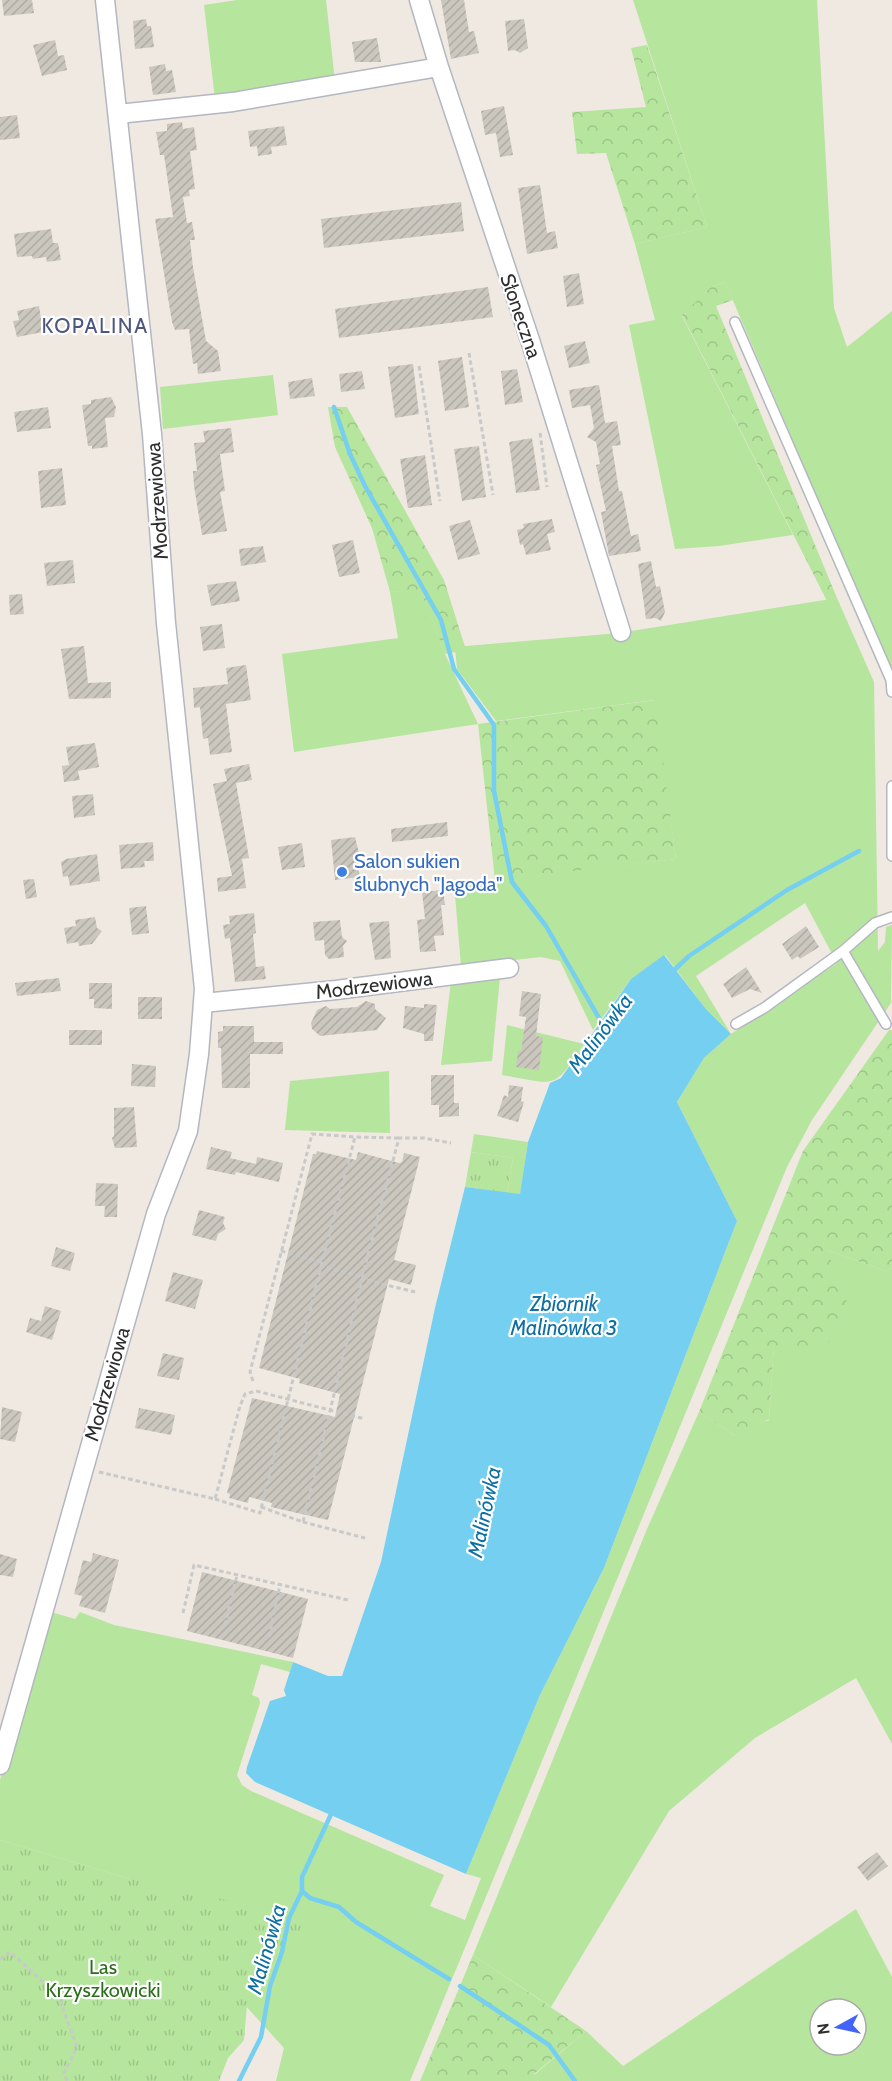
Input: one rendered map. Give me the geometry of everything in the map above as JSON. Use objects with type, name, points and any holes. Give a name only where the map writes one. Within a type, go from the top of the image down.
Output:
[{"type":"street","name":"Modrzewiowa","points":[[0,1764],[156,1214],[188,1131],[203,1003],[198,912],[166,623],[152,434],[105,0]]},
{"type":"street","name":"Słoneczna","points":[[419,0],[439,67],[534,351],[621,632]]},
{"type":"street","points":[[118,114],[233,102],[439,67]]},
{"type":"street","name":"Modrzewiowa","points":[[203,1003],[336,990],[509,968]]},
{"type":"lane","points":[[735,322],[891,680],[892,692]]},
{"type":"lane","points":[[892,786],[892,856]]},
{"type":"lane","points":[[736,1024],[764,1008],[843,951],[875,923],[889,918]]},
{"type":"lane","points":[[843,951],[886,1024]]},
{"type":"path","points":[[469,353],[493,495]]},
{"type":"path","points":[[419,366],[440,501]]},
{"type":"path","points":[[540,429],[548,488]]},
{"type":"path","points":[[253,1381],[250,1372],[312,1134],[436,1139],[451,1143]]},
{"type":"path","points":[[82,1469],[215,1499],[260,1513],[321,1264],[355,1137]]},
{"type":"path","points":[[303,1522],[362,1278],[399,1138]]},
{"type":"path","points":[[281,1251],[362,1278],[415,1292]]},
{"type":"path","points":[[215,1499],[245,1394],[256,1391],[365,1419]]},
{"type":"path","points":[[261,1507],[303,1522],[365,1538]]},
{"type":"path","points":[[183,1613],[194,1565],[348,1600]]},
{"type":"path","points":[[225,1625],[237,1575]]},
{"type":"path","points":[[269,1637],[280,1585]]},
{"type":"path","points":[[0,1959],[10,1952],[58,1995],[76,2047],[64,2073],[67,2081]]},
{"type":"green space","points":[[237,0],[326,0],[336,90],[215,99],[204,5]]},
{"type":"green space","points":[[633,0],[817,0],[834,308],[847,347],[892,311],[892,672],[725,282],[711,287],[682,316],[793,535],[719,546],[675,549],[629,325],[655,320],[635,244],[707,227]]},
{"type":"green space","points":[[647,45],[707,227],[635,244],[606,153],[577,154],[572,112],[646,107],[631,48]]},
{"type":"green space","points":[[725,282],[733,300],[716,306],[837,598],[827,601],[682,315],[711,287]]},
{"type":"green space","points":[[273,375],[278,415],[163,429],[160,387]]},
{"type":"green space","points":[[328,407],[347,407],[444,580],[466,650],[445,654],[420,590],[390,592],[372,528],[335,447]]},
{"type":"green space","points":[[420,589],[445,654],[478,724],[294,752],[282,654],[398,638],[390,592]]},
{"type":"green space","points":[[837,598],[874,682],[878,951],[885,942],[886,927],[892,925],[891,1003],[812,1120],[787,1167],[410,2081],[276,2081],[284,2048],[130,1879],[0,1840],[0,1780],[51,1612],[75,1619],[80,1612],[114,1625],[293,1662],[290,1672],[261,1664],[252,1695],[259,1698],[260,1703],[237,1775],[242,1785],[251,1791],[444,1875],[430,1906],[465,1920],[481,1878],[466,1874],[540,1695],[604,1568],[737,1221],[677,1102],[704,1058],[731,1034],[706,1009],[665,955],[631,979],[593,1030],[560,961],[541,957],[461,966],[454,883],[676,859],[654,700],[496,721],[457,669],[455,647],[619,633]],"holes":[[[805,903],[837,963],[731,1034],[696,976]]]},
{"type":"green space","points":[[655,700],[676,859],[495,880],[478,724]]},
{"type":"green space","points":[[500,977],[492,1061],[441,1065],[451,981]]},
{"type":"green space","points":[[507,1025],[584,1044],[565,1070],[552,1081],[534,1081],[502,1075]]},
{"type":"green space","points":[[889,1030],[892,1030],[892,1267],[888,1272],[827,1250],[853,1318],[822,1349],[804,1361],[774,1344],[769,1419],[734,1435],[699,1412],[803,1151]]},
{"type":"green space","points":[[389,1071],[390,1133],[285,1130],[290,1081]]},
{"type":"green space","points":[[474,1134],[528,1142],[520,1195],[507,1193],[513,1158],[471,1152]]},
{"type":"green space","points":[[471,1152],[513,1158],[507,1193],[465,1187]]},
{"type":"green space","points":[[827,1250],[888,1272],[892,1267],[892,1744],[856,1678],[755,1738],[669,1811],[551,2007],[473,1955],[647,1529],[699,1412],[734,1435],[751,1425],[769,1420],[774,1343]]},
{"type":"green space","name":"Las Krzyszkowicki","points":[[0,1840],[130,1879],[321,1921],[249,1981],[244,2040],[228,2058],[219,2081],[0,2081]]},
{"type":"green space","points":[[856,1909],[892,1977],[892,2081],[538,2081],[534,2075],[586,2031],[623,2066]]},
{"type":"green space","points":[[473,1955],[586,2031],[534,2074],[538,2081],[420,2081]]},
{"type":"water","name":"Zbiornik Malinówka 3","points":[[664,955],[706,1009],[731,1034],[704,1058],[677,1102],[737,1221],[604,1568],[540,1695],[466,1874],[255,1782],[246,1773],[247,1767],[270,1701],[286,1696],[284,1690],[293,1662],[328,1676],[342,1676],[381,1562],[435,1308],[465,1187],[520,1194],[528,1142],[550,1083],[561,1078],[631,979]]},
{"type":"building","points":[[2,0],[32,0],[34,13],[4,16]]},
{"type":"building","points":[[441,0],[464,0],[469,32],[474,31],[479,53],[451,59]]},
{"type":"building","points":[[146,19],[147,26],[151,26],[154,47],[135,49],[133,21]]},
{"type":"building","points":[[524,19],[528,48],[520,53],[515,50],[508,51],[505,21]]},
{"type":"building","points":[[377,38],[381,62],[355,62],[352,42]]},
{"type":"building","points":[[55,40],[58,56],[64,55],[67,70],[42,76],[33,45]]},
{"type":"building","points":[[165,64],[166,71],[172,70],[176,92],[153,95],[149,67]]},
{"type":"building","points":[[504,106],[513,155],[500,157],[496,133],[485,135],[481,111]]},
{"type":"building","points":[[17,115],[20,138],[0,140],[0,117]]},
{"type":"building","points":[[182,122],[183,129],[194,127],[197,150],[190,151],[195,189],[189,190],[190,196],[183,197],[187,223],[192,222],[195,240],[190,240],[193,267],[206,341],[218,351],[221,371],[198,374],[197,363],[193,364],[189,329],[175,330],[172,322],[155,219],[173,217],[164,155],[160,155],[156,132],[167,131],[167,124]]},
{"type":"building","points":[[284,126],[287,145],[271,147],[272,154],[258,156],[257,146],[250,147],[248,131]]},
{"type":"building","points":[[540,185],[547,233],[555,231],[558,248],[527,254],[518,188]]},
{"type":"building","points":[[461,202],[464,231],[324,248],[321,219]]},
{"type":"building","points":[[51,229],[53,243],[58,243],[61,260],[47,262],[46,257],[33,259],[32,256],[17,257],[14,234]]},
{"type":"building","points":[[579,273],[584,304],[567,307],[563,276]]},
{"type":"building","points":[[488,287],[493,317],[339,338],[335,309]]},
{"type":"building","points":[[39,306],[43,332],[17,337],[13,321],[19,320],[17,311]]},
{"type":"building","points":[[585,341],[590,363],[569,368],[564,346]]},
{"type":"building","points":[[462,357],[469,407],[445,411],[438,361]]},
{"type":"building","points":[[413,364],[419,414],[395,418],[388,367]]},
{"type":"building","points":[[517,369],[523,402],[505,405],[501,371]]},
{"type":"building","points":[[362,371],[365,389],[341,392],[339,374]]},
{"type":"building","points":[[312,378],[315,396],[290,399],[288,382]]},
{"type":"building","points":[[599,385],[605,423],[617,421],[621,445],[612,446],[619,491],[622,491],[631,536],[638,534],[641,551],[609,556],[601,512],[606,511],[596,465],[600,464],[596,442],[587,437],[594,428],[590,405],[572,408],[569,390]]},
{"type":"building","points":[[111,397],[116,407],[114,417],[105,418],[108,447],[92,449],[92,446],[88,446],[82,405],[91,404],[91,400]]},
{"type":"building","points":[[48,407],[51,428],[17,432],[14,412]]},
{"type":"building","points":[[231,428],[234,452],[220,454],[225,491],[220,492],[227,531],[202,535],[194,486],[193,471],[197,471],[194,443],[205,442],[203,431]]},
{"type":"building","points":[[532,438],[540,490],[516,493],[509,442]]},
{"type":"building","points":[[479,446],[486,497],[462,501],[454,449]]},
{"type":"building","points":[[425,455],[432,505],[408,508],[400,459]]},
{"type":"building","points":[[62,468],[66,505],[41,508],[38,471]]},
{"type":"building","points":[[552,519],[555,532],[547,534],[551,550],[526,555],[523,544],[520,545],[517,530],[524,528],[523,524]]},
{"type":"building","points":[[470,520],[480,554],[458,560],[449,526]]},
{"type":"building","points":[[353,540],[360,573],[339,577],[332,545]]},
{"type":"building","points":[[263,546],[266,562],[241,566],[239,549]]},
{"type":"building","points":[[73,560],[75,583],[47,586],[44,563]]},
{"type":"building","points":[[651,561],[656,587],[660,586],[665,612],[661,621],[656,618],[646,619],[638,564]]},
{"type":"building","points":[[236,581],[240,601],[211,606],[207,585]]},
{"type":"building","points":[[22,594],[24,614],[10,615],[9,595]]},
{"type":"building","points":[[222,624],[225,648],[203,651],[200,627]]},
{"type":"building","points":[[84,646],[88,683],[111,682],[111,698],[69,699],[61,649]]},
{"type":"building","points":[[246,665],[251,700],[226,704],[232,752],[210,755],[208,738],[203,739],[200,707],[194,708],[193,688],[228,684],[226,668]]},
{"type":"building","points":[[95,743],[99,767],[78,771],[80,780],[64,782],[62,766],[69,765],[66,747]]},
{"type":"building","points":[[249,764],[252,780],[236,783],[249,858],[242,859],[246,888],[218,892],[217,878],[232,876],[213,784],[227,781],[224,769]]},
{"type":"building","points":[[93,794],[95,815],[74,818],[72,796]]},
{"type":"building","points":[[447,822],[448,836],[392,842],[391,829]]},
{"type":"building","points":[[355,837],[362,865],[358,866],[360,877],[335,880],[331,840]]},
{"type":"building","points":[[153,842],[154,861],[144,861],[145,867],[121,869],[119,845]]},
{"type":"building","points":[[302,843],[305,867],[282,870],[278,847]]},
{"type":"building","points":[[97,854],[100,881],[70,886],[68,876],[63,877],[61,862],[66,859]]},
{"type":"building","points":[[34,879],[37,897],[26,899],[23,880]]},
{"type":"building","points":[[443,890],[445,905],[441,905],[444,935],[434,936],[436,951],[420,952],[417,920],[425,919],[422,892]]},
{"type":"building","points":[[146,906],[149,933],[132,935],[129,908]]},
{"type":"building","points":[[254,913],[256,967],[264,966],[266,979],[235,982],[230,938],[225,939],[223,925],[230,924],[229,916]]},
{"type":"building","points":[[95,917],[97,928],[102,931],[92,944],[79,946],[78,942],[67,944],[64,928],[76,926],[75,920]]},
{"type":"building","points":[[340,920],[342,937],[347,941],[343,946],[344,957],[329,959],[325,955],[324,940],[315,941],[313,922]]},
{"type":"building","points":[[389,921],[391,958],[375,960],[369,923]]},
{"type":"building","points":[[806,926],[819,947],[800,959],[798,956],[792,960],[782,944]]},
{"type":"building","points":[[746,967],[762,993],[750,989],[732,998],[723,984]]},
{"type":"building","points":[[59,978],[61,991],[17,996],[15,983]]},
{"type":"building","points":[[89,983],[112,983],[112,1009],[94,1008],[94,999],[89,999]]},
{"type":"building","points":[[522,991],[541,994],[536,1036],[543,1037],[539,1070],[516,1067],[526,1017],[519,1016]]},
{"type":"building","points":[[138,997],[162,997],[162,1019],[138,1019]]},
{"type":"building","points":[[366,1001],[375,1004],[375,1009],[386,1018],[377,1030],[320,1036],[312,1029],[311,1023],[317,1010],[326,1006],[330,1009],[357,1007]]},
{"type":"building","points":[[424,1004],[437,1005],[433,1041],[424,1041],[424,1034],[403,1028],[405,1006],[424,1008]]},
{"type":"building","points":[[223,1026],[254,1026],[254,1042],[283,1042],[283,1054],[250,1054],[250,1088],[222,1088],[221,1048],[218,1048],[218,1032],[223,1031]]},
{"type":"building","points":[[69,1030],[102,1030],[102,1045],[69,1045]]},
{"type":"building","points":[[132,1064],[156,1066],[155,1087],[131,1086]]},
{"type":"building","points":[[431,1075],[454,1075],[454,1103],[459,1103],[459,1116],[439,1117],[439,1105],[431,1105]]},
{"type":"building","points":[[509,1085],[523,1087],[521,1101],[524,1102],[518,1122],[497,1116],[504,1095],[508,1097]]},
{"type":"building","points":[[134,1107],[137,1147],[115,1148],[112,1138],[114,1136],[114,1108]]},
{"type":"building","points":[[211,1147],[232,1152],[230,1158],[256,1164],[257,1157],[283,1163],[279,1182],[236,1172],[235,1175],[206,1169]]},
{"type":"building","points":[[317,1151],[356,1160],[358,1152],[399,1163],[402,1162],[404,1153],[420,1157],[394,1260],[416,1265],[411,1285],[389,1279],[328,1520],[271,1507],[272,1503],[249,1497],[248,1503],[229,1498],[230,1494],[227,1493],[252,1398],[335,1417],[340,1394],[299,1383],[300,1379],[259,1368],[313,1154]]},
{"type":"building","points":[[96,1183],[118,1184],[117,1217],[104,1217],[105,1206],[95,1206]]},
{"type":"building","points":[[199,1210],[225,1217],[223,1223],[226,1229],[218,1234],[216,1241],[192,1235]]},
{"type":"building","points":[[56,1247],[75,1253],[70,1271],[51,1266]]},
{"type":"building","points":[[173,1272],[203,1280],[195,1309],[165,1301]]},
{"type":"building","points":[[45,1306],[61,1311],[52,1340],[26,1332],[30,1318],[41,1321]]},
{"type":"building","points":[[163,1353],[184,1358],[179,1380],[157,1376]]},
{"type":"building","points":[[2,1407],[22,1412],[15,1442],[0,1439]]},
{"type":"building","points":[[139,1408],[175,1415],[171,1435],[135,1428]]},
{"type":"building","points":[[93,1553],[119,1560],[105,1613],[79,1606],[82,1596],[74,1594],[83,1560],[91,1562]]},
{"type":"building","points":[[0,1554],[17,1559],[13,1577],[0,1575]]},
{"type":"building","points":[[202,1572],[308,1599],[293,1658],[187,1631]]},
{"type":"building","points":[[877,1852],[888,1866],[868,1881],[857,1867]]},
{"type":"waterway","points":[[334,407],[350,454],[365,486],[441,620],[454,669],[494,725],[494,791],[512,882],[546,926],[603,1025]]},
{"type":"waterway","name":"Malinówka","points":[[671,973],[689,956],[787,890],[859,851]]},
{"type":"waterway","name":"Malinówka","points":[[239,2081],[261,2037],[270,1986],[282,1952],[289,1918],[302,1891],[302,1877],[333,1810]]},
{"type":"waterway","points":[[302,1891],[310,1898],[339,1907],[356,1922],[449,1979]]},
{"type":"waterway","points":[[460,1986],[549,2045],[575,2081]]},
{"type":"place","name":"Salon sukien ślubnych \"Jagoda\"","points":[[342,872]]},
{"type":"district","name":"KOPALINA","points":[[95,325]]}]
